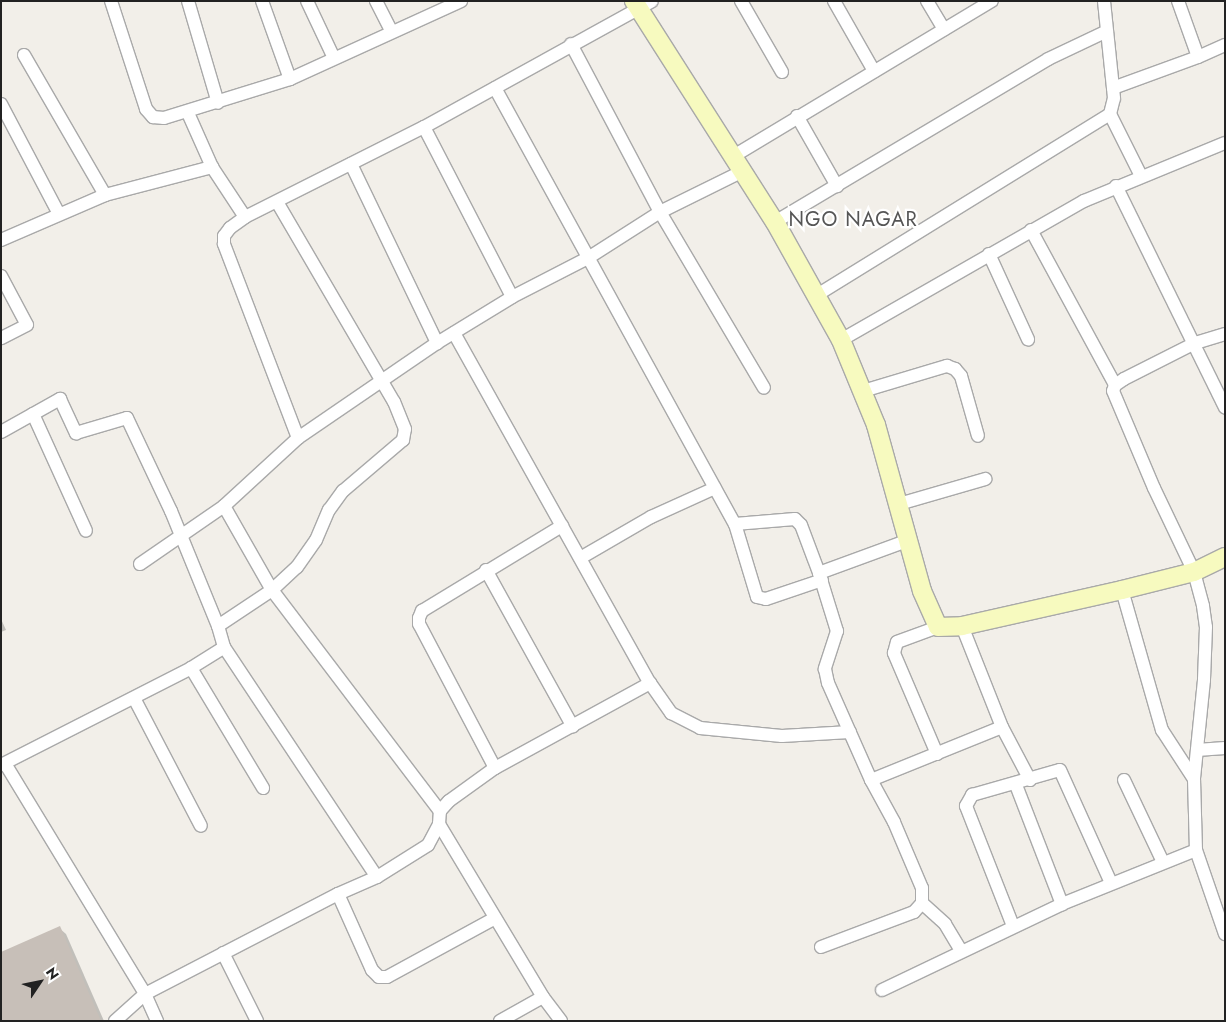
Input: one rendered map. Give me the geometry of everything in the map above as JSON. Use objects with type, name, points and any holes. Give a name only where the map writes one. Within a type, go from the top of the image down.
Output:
[{"type":"street","points":[[111,1],[146,109],[152,117],[188,113],[290,79],[390,31],[461,1]]},
{"type":"street","points":[[188,1],[218,103]]},
{"type":"street","points":[[262,1],[290,79]]},
{"type":"street","points":[[307,1],[334,58]]},
{"type":"street","points":[[376,1],[390,31]]},
{"type":"street","points":[[741,1],[782,72]]},
{"type":"street","points":[[834,1],[874,71]]},
{"type":"street","points":[[927,1],[944,30]]},
{"type":"street","points":[[140,564],[182,537],[224,506],[298,438],[382,380],[512,297],[588,258],[737,165],[797,116],[992,1]]},
{"type":"street","points":[[817,294],[1110,114],[1114,107],[1104,1]]},
{"type":"street","points":[[1178,1],[1198,58]]},
{"type":"street","points":[[298,438],[224,244],[224,236],[230,228],[245,217],[424,127],[641,4],[737,165],[775,222],[817,294],[841,340],[863,391],[899,504],[922,591],[938,627]]},
{"type":"street","points":[[775,222],[1048,59],[1107,31]]},
{"type":"street","points":[[571,44],[660,212],[764,388]]},
{"type":"street","points":[[1112,88],[1198,58],[1225,45]]},
{"type":"street","points":[[24,55],[105,195]]},
{"type":"street","points":[[495,88],[735,524],[758,597],[766,599],[909,540]]},
{"type":"street","points":[[1,104],[6,126],[59,214]]},
{"type":"street","points":[[188,113],[212,167],[245,217]]},
{"type":"street","points":[[1110,114],[1141,176]]},
{"type":"street","points":[[797,116],[837,186]]},
{"type":"street","points":[[424,127],[512,297]]},
{"type":"street","points":[[841,340],[988,254],[1116,186],[1225,143]]},
{"type":"street","points":[[351,164],[437,344]]},
{"type":"street","points":[[1,240],[105,195],[212,167]]},
{"type":"street","points":[[1116,186],[1225,408]]},
{"type":"street","points":[[218,626],[272,590],[296,567],[316,540],[328,510],[343,490],[403,440],[403,420],[382,380],[276,202]]},
{"type":"street","points":[[1031,230],[1115,385],[1115,397],[1142,461],[1194,572],[1206,627],[1194,779],[1196,850],[1225,934]]},
{"type":"street","points":[[988,254],[1028,339]]},
{"type":"street","points":[[1,276],[27,325],[1,338]]},
{"type":"street","points":[[454,333],[562,526],[582,558],[650,683],[671,713],[700,728],[782,736],[850,732]]},
{"type":"street","points":[[1115,385],[1194,343],[1225,334]]},
{"type":"street","points":[[863,391],[947,366],[955,368],[961,376],[978,436]]},
{"type":"street","points":[[1,432],[60,399],[76,433],[127,418],[182,537],[218,626],[224,647],[377,877]]},
{"type":"street","points":[[33,414],[86,531]]},
{"type":"street","points":[[899,504],[985,479]]},
{"type":"street","points":[[582,558],[651,517],[715,488]]},
{"type":"street","points":[[224,506],[272,590],[440,818],[495,918],[543,997],[560,1021]]},
{"type":"street","points":[[735,524],[795,520],[801,525],[820,576],[837,631],[837,640],[827,658],[828,684],[871,780],[894,822],[922,888],[922,903],[914,912],[821,947]]},
{"type":"street","points":[[496,768],[419,624],[422,611],[486,570],[562,526]]},
{"type":"street","points":[[938,754],[894,653],[897,642],[938,627],[962,626],[1194,572],[1225,558]]},
{"type":"street","points":[[486,570],[573,727]]},
{"type":"street","points":[[1122,590],[1162,730],[1194,779]]},
{"type":"street","points":[[962,626],[1002,726],[1030,780]]},
{"type":"street","points":[[157,1021],[145,994],[4,765],[191,668],[224,647]]},
{"type":"street","points":[[191,668],[263,788]]},
{"type":"street","points":[[115,1021],[145,994],[338,894],[377,877],[428,845],[440,818],[460,791],[496,768],[650,683]]},
{"type":"street","points":[[134,698],[201,826]]},
{"type":"street","points":[[871,780],[1002,726]]},
{"type":"street","points":[[1197,750],[1225,748]]},
{"type":"street","points":[[1013,926],[966,806],[972,795],[1016,785],[1055,770],[1064,775],[1111,883]]},
{"type":"street","points":[[1124,780],[1163,862]]},
{"type":"street","points":[[1016,785],[1062,904]]},
{"type":"street","points":[[882,990],[1062,904],[1196,850]]},
{"type":"street","points":[[338,894],[372,970],[379,977],[387,977],[495,918]]},
{"type":"street","points":[[922,903],[945,924],[962,951]]},
{"type":"street","points":[[223,953],[257,1021]]},
{"type":"street","points":[[500,1021],[543,997]]},
{"type":"building","points":[[60,926],[101,1021],[1,1021],[1,952]]},
{"type":"district","name":"NGO NAGAR","points":[[853,219]]}]
